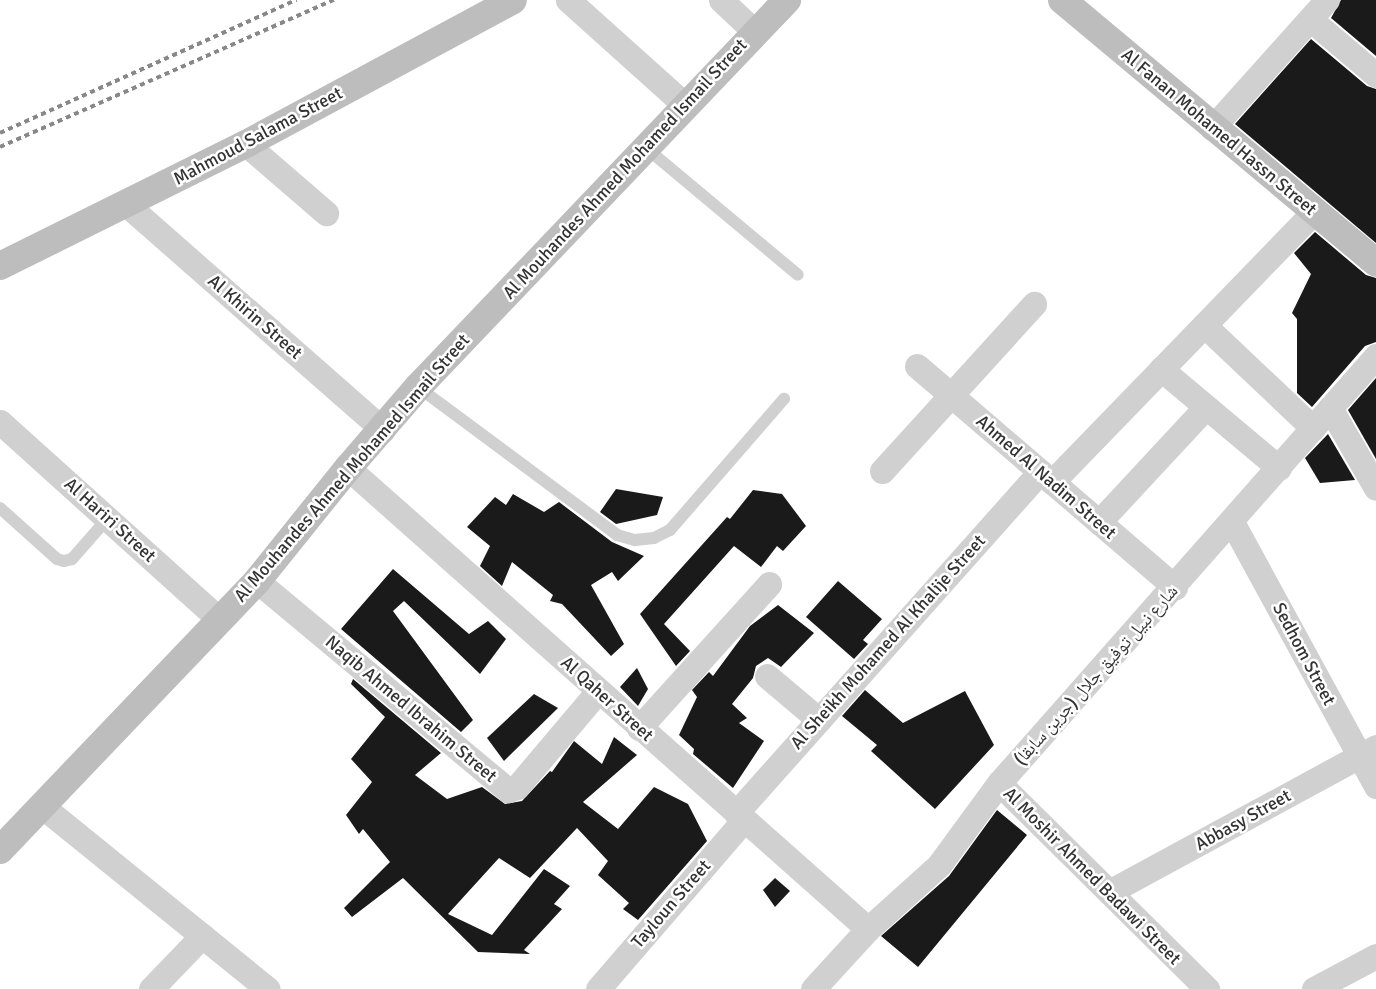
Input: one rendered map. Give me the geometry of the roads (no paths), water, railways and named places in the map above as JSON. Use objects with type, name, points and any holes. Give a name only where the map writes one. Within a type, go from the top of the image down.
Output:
[{"type":"street","name":"Mahmoud Salama Street","points":[[0,266],[246,144],[513,0]]},
{"type":"street","points":[[568,0],[685,105]]},
{"type":"street","points":[[722,0],[755,32]]},
{"type":"street","name":"Al Mouhandes Ahmed Mohamed Ismail Street","points":[[0,850],[257,581],[348,468],[383,430],[418,387],[787,0]]},
{"type":"street","name":"Al Fanan Mohamed Hassn Street","points":[[1062,0],[1212,128],[1376,263]]},
{"type":"street","points":[[1212,128],[1327,0]]},
{"type":"street","points":[[1310,19],[1376,75]]},
{"type":"street","points":[[246,144],[326,213]]},
{"type":"street","name":"Al Khirin Street","points":[[126,204],[383,430]]},
{"type":"street","name":"Al Sheikh Mohamed Al Khalije Street","points":[[740,816],[820,720],[1046,477],[1161,369],[1314,212]]},
{"type":"street","points":[[882,471],[1034,304]]},
{"type":"street","points":[[1204,325],[1313,428]]},
{"type":"street","name":"شارع نبيل توفيق جلال (جرين سابقا)","points":[[813,989],[868,929],[939,865],[999,783],[1175,587],[1376,356]]},
{"type":"street","name":"Ahmed Al Nadim Street","points":[[917,366],[1175,587]]},
{"type":"street","points":[[1161,369],[1279,468]]},
{"type":"street","points":[[1099,522],[1206,407]]},
{"type":"street","points":[[1330,408],[1376,488]]},
{"type":"street","name":"Al Hariri Street","points":[[0,422],[219,619]]},
{"type":"street","name":"Al Qaher Street","points":[[348,468],[598,692],[868,929]]},
{"type":"street","name":"Sedhom Street","points":[[1232,522],[1368,752],[1376,786]]},
{"type":"street","name":"Naqib Ahmed Ibrahim Street","points":[[257,581],[508,790],[517,787],[598,692]]},
{"type":"street","points":[[639,728],[769,584]]},
{"type":"street","points":[[767,676],[820,720]]},
{"type":"street","name":"Abbasy Street","points":[[1109,892],[1368,752]]},
{"type":"street","name":"Al Moshir Ahmed Badawi Street","points":[[999,783],[1207,989]]},
{"type":"street","points":[[42,807],[268,989]]},
{"type":"street","name":"Tayloun Street","points":[[598,989],[740,816]]},
{"type":"street","points":[[151,989],[202,936]]},
{"type":"street","points":[[1314,989],[1376,956]]},
{"type":"lane","points":[[645,148],[798,275]]},
{"type":"lane","points":[[418,387],[617,534],[635,540],[654,538],[670,530],[784,399]]},
{"type":"lane","points":[[0,508],[64,561],[72,559],[108,518]]},
{"type":"railway","points":[[0,133],[296,0]]},
{"type":"railway","points":[[0,147],[334,0]]}]
